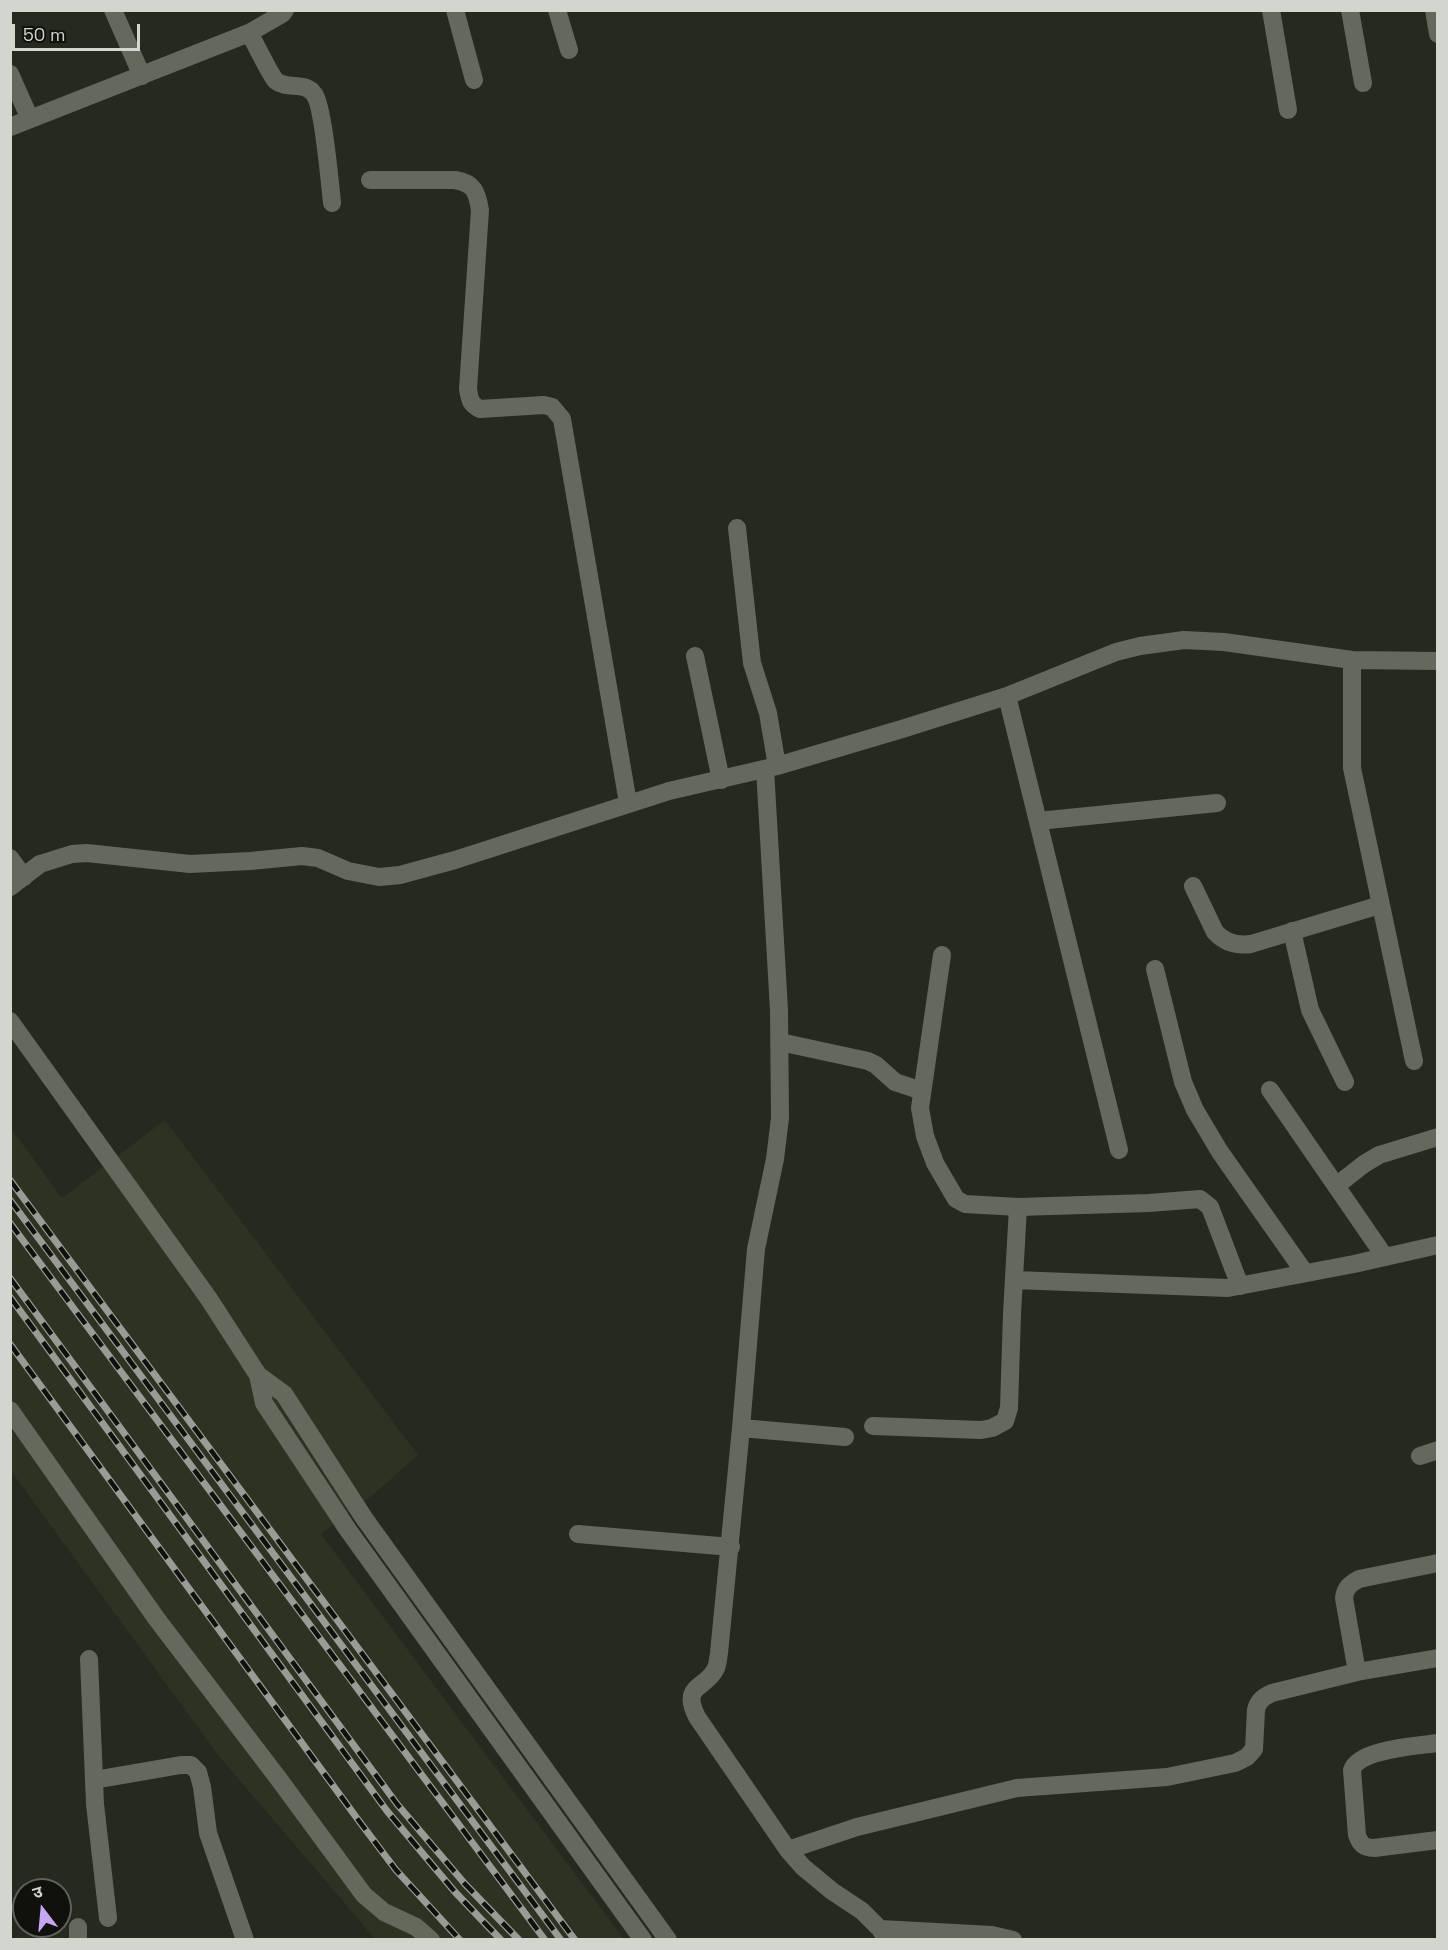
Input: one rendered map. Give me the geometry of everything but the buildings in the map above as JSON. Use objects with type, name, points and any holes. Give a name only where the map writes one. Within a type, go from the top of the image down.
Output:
[{"type":"street","points":[[113,10],[142,76]]},
{"type":"street","points":[[10,127],[249,33],[285,10]]},
{"type":"street","points":[[455,10],[474,80]]},
{"type":"street","points":[[557,10],[570,50]]},
{"type":"street","points":[[1271,10],[1288,110]]},
{"type":"street","points":[[1350,10],[1363,83]]},
{"type":"street","points":[[1434,10],[1437,34]]},
{"type":"street","points":[[249,33],[262,53],[274,79],[286,85],[304,87],[315,94],[320,112],[332,203]]},
{"type":"street","points":[[10,74],[30,119]]},
{"type":"street","points":[[370,180],[455,180],[466,182],[475,192],[480,210],[468,389],[470,400],[472,405],[480,409],[492,410],[544,405],[552,407],[562,419],[628,803]]},
{"type":"street","points":[[737,528],[751,655],[754,672],[768,713],[780,1042],[780,1118],[773,1168],[756,1249],[731,1548],[717,1667],[693,1691],[691,1701],[697,1717],[788,1850],[814,1878],[862,1911],[883,1934],[992,1935],[1013,1940]]},
{"type":"street","points":[[10,858],[17,882],[40,864],[72,854],[190,864],[302,856],[318,858],[348,871],[379,877],[400,875],[455,860],[628,803],[669,791],[771,768],[1007,696],[1116,652],[1140,646],[1184,640],[1224,642],[1352,660],[1437,661]]},
{"type":"street","points":[[695,656],[721,780]]},
{"type":"street","points":[[1352,660],[1352,768],[1414,1061]]},
{"type":"street","points":[[1007,696],[1119,1150]]},
{"type":"street","points":[[1038,821],[1217,803]]},
{"type":"street","points":[[1193,886],[1215,932],[1228,942],[1243,945],[1380,905]]},
{"type":"street","points":[[1292,931],[1310,1010],[1345,1082]]},
{"type":"street","points":[[942,955],[920,1108],[925,1136],[935,1163],[952,1196],[965,1204],[1018,1206],[1203,1200],[1210,1207],[1240,1286]]},
{"type":"street","points":[[1155,969],[1183,1082],[1195,1110],[1220,1152],[1305,1273]]},
{"type":"street","points":[[10,1021],[209,1299],[258,1375],[264,1403],[348,1530],[643,1940]]},
{"type":"street","points":[[780,1042],[868,1061],[895,1082],[922,1091]]},
{"type":"street","points":[[1270,1090],[1385,1257]]},
{"type":"street","points":[[1336,1186],[1379,1155],[1437,1137]]},
{"type":"street","points":[[873,1426],[981,1430],[992,1428],[1005,1421],[1009,1408],[1018,1206]]},
{"type":"street","points":[[1014,1280],[1213,1288],[1240,1286],[1437,1245]]},
{"type":"street","points":[[258,1375],[284,1394],[364,1518],[668,1940]]},
{"type":"street","points":[[10,1410],[156,1618],[364,1895],[384,1912],[416,1927],[431,1940]]},
{"type":"street","points":[[741,1428],[845,1437]]},
{"type":"street","points":[[1420,1456],[1437,1450]]},
{"type":"street","points":[[348,1530],[364,1518]]},
{"type":"street","points":[[578,1534],[731,1548]]},
{"type":"street","points":[[1357,1672],[1344,1598],[1348,1586],[1359,1579],[1437,1563]]},
{"type":"street","points":[[788,1850],[857,1827],[1017,1788],[1167,1777],[1235,1763],[1247,1757],[1254,1749],[1256,1710],[1265,1696],[1357,1672],[1437,1658]]},
{"type":"street","points":[[89,1659],[94,1780],[108,1918]]},
{"type":"street","points":[[1437,1743],[1370,1755],[1356,1762],[1352,1770],[1358,1835],[1361,1843],[1374,1848],[1437,1840]]},
{"type":"street","points":[[94,1780],[181,1765],[191,1765],[195,1768],[202,1787],[210,1843],[245,1940]]},
{"type":"shaded area","points":[[165,1120],[418,1455],[374,1494],[321,1534],[624,1939],[375,1939],[218,1755],[11,1471],[10,1127],[62,1198]]},
{"type":"railway","points":[[10,1180],[575,1940]]},
{"type":"railway","points":[[10,1200],[561,1940]]},
{"type":"railway","points":[[10,1223],[545,1940]]},
{"type":"railway","points":[[10,1278],[397,1804],[465,1884],[519,1940]]},
{"type":"railway","points":[[10,1297],[387,1811],[455,1892],[501,1940]]},
{"type":"railway","points":[[10,1344],[359,1821],[396,1870],[460,1940]]}]
